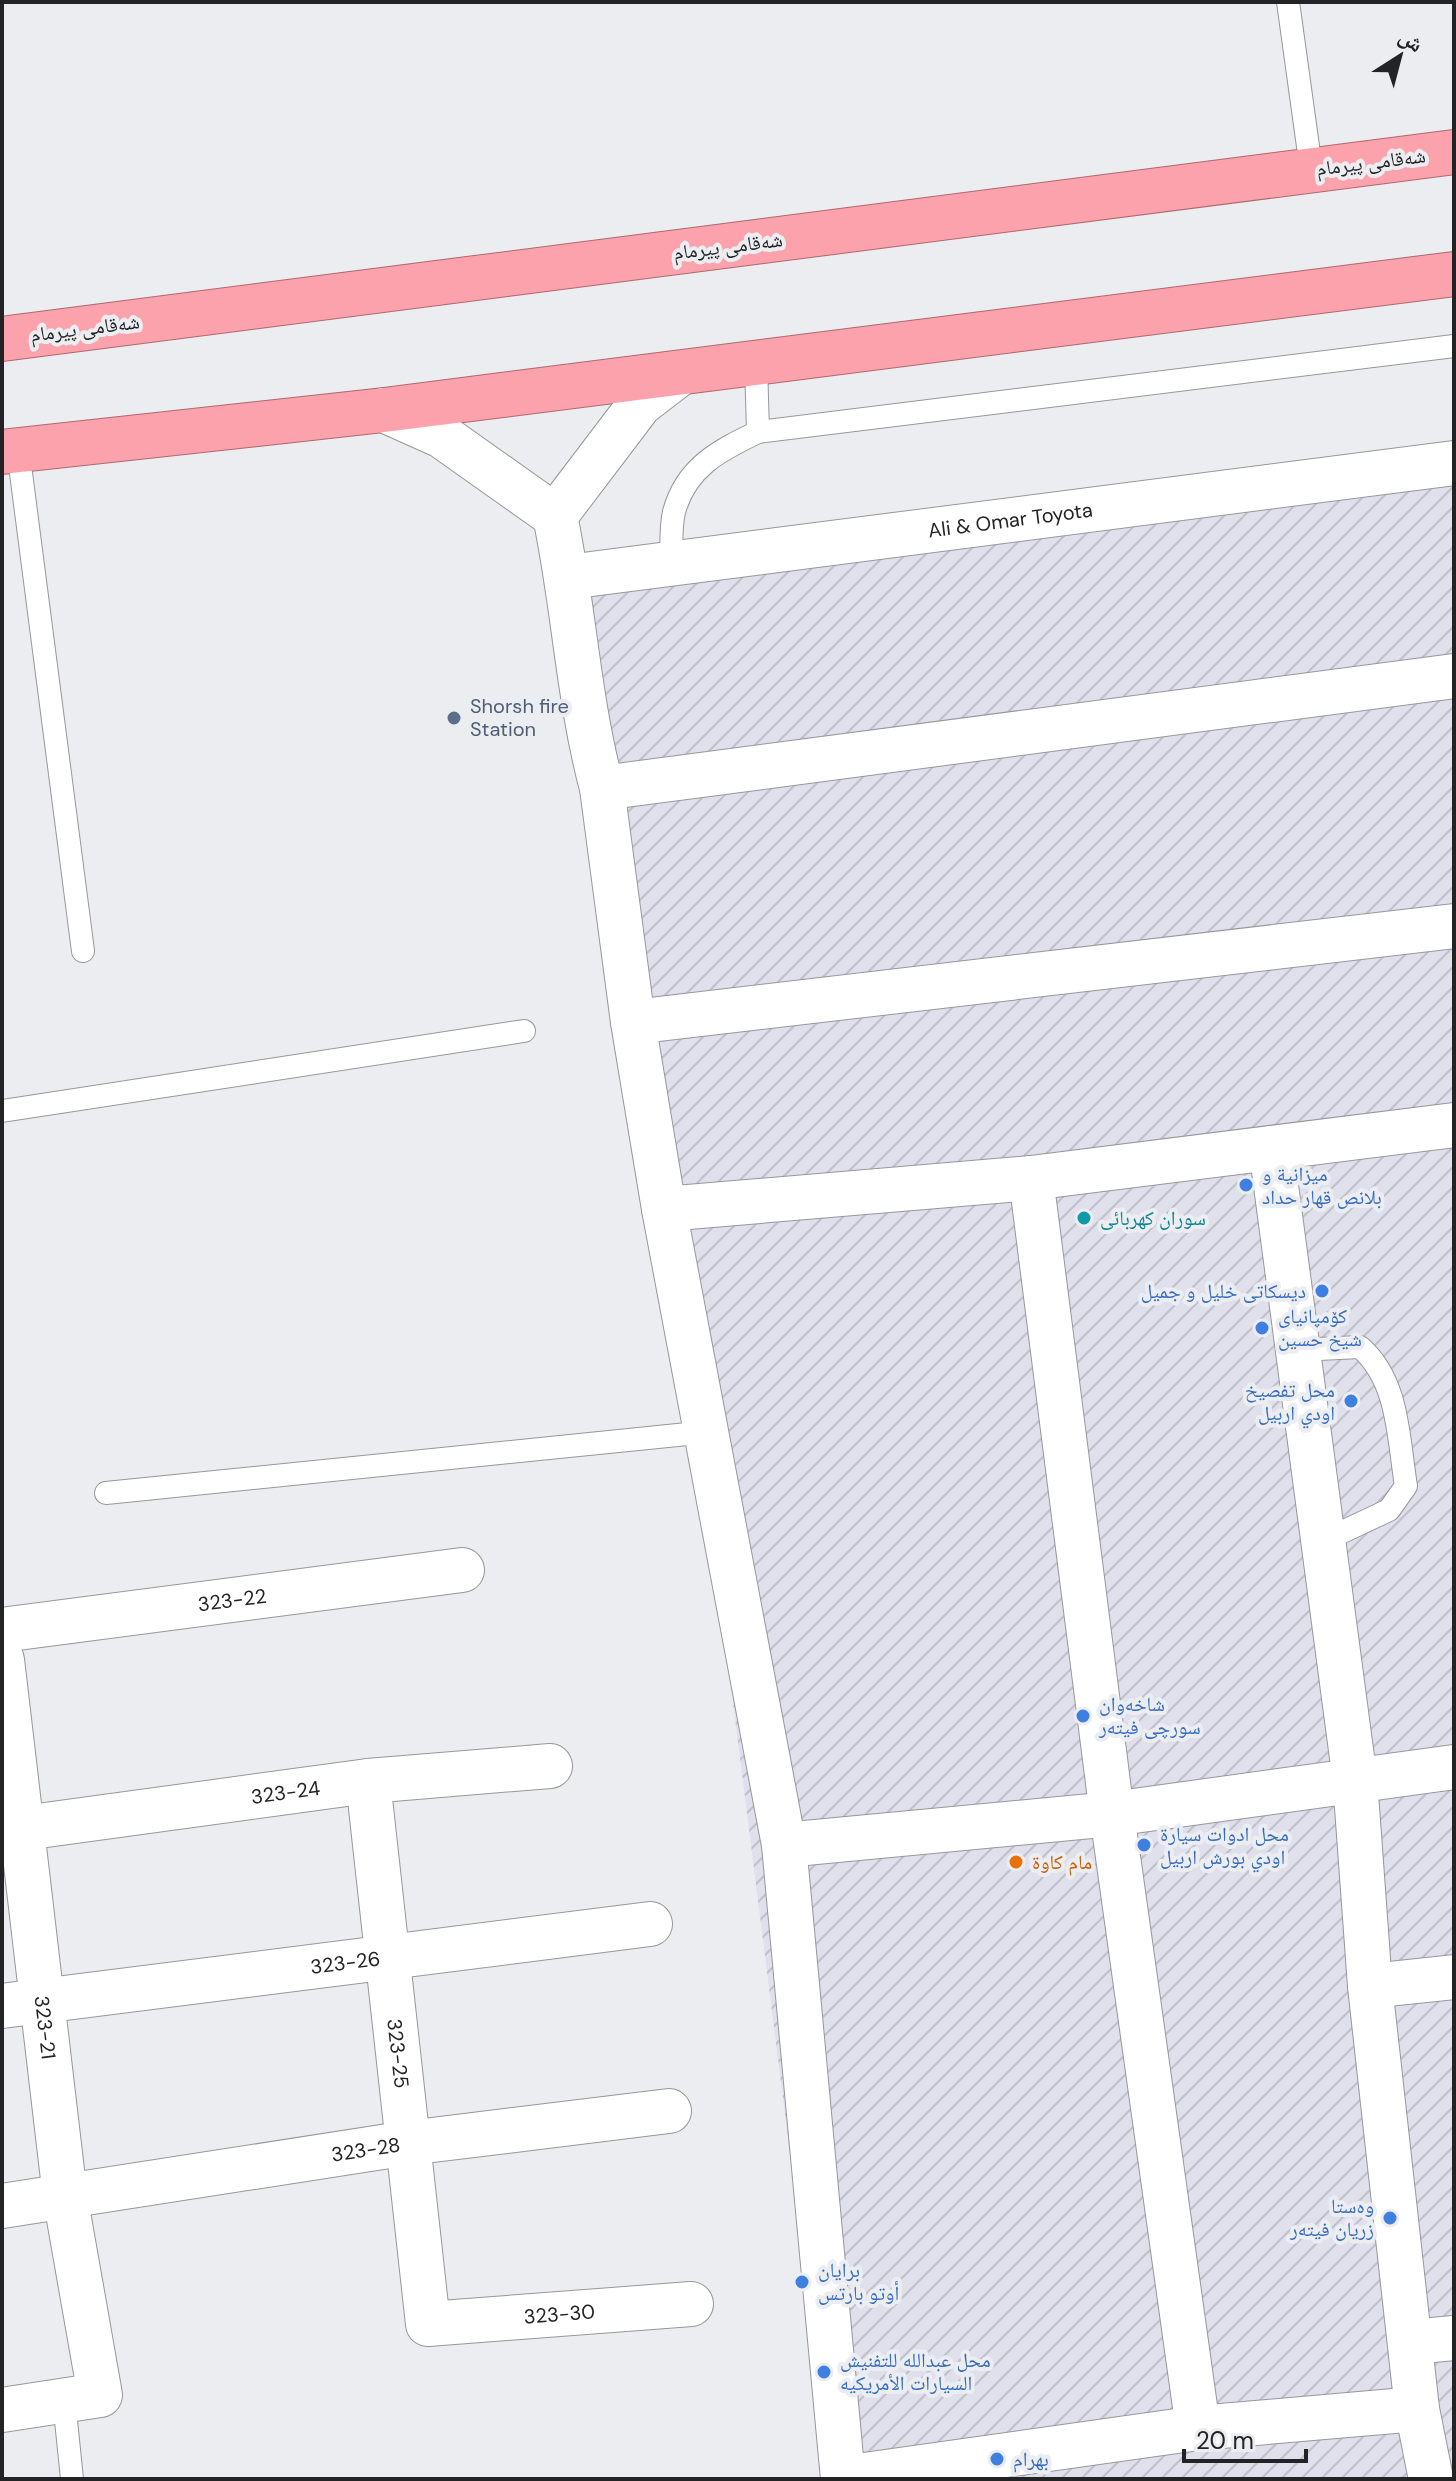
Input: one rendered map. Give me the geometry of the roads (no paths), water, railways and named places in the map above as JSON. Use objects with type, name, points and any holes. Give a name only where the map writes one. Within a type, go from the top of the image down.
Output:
[{"type":"highway","name":"شەقامی پیرمام","points":[[2,339],[1454,152]]},
{"type":"highway","points":[[10,451],[679,374],[1454,274]]},
{"type":"street","points":[[555,516],[640,404],[679,374]]},
{"type":"street","points":[[384,410],[442,436],[555,516],[568,577],[592,751],[602,788],[633,1022],[664,1209],[784,1845],[843,2478],[1198,2428],[1417,2409]]},
{"type":"street","name":"Ali & Omar Toyota","points":[[568,577],[1454,463]]},
{"type":"street","points":[[602,788],[1454,676]]},
{"type":"street","points":[[633,1022],[1454,926]]},
{"type":"street","points":[[664,1209],[1031,1178],[1454,1125]]},
{"type":"street","points":[[1271,1148],[1355,1780],[1370,1986],[1417,2409],[1431,2479]]},
{"type":"street","points":[[1031,1178],[1112,1814],[1198,2428]]},
{"type":"street","name":"323-22","points":[[2,1630],[462,1570]]},
{"type":"street","name":"323-21","points":[[2,1660],[22,2002],[65,2196],[82,2398]]},
{"type":"street","name":"323-24","points":[[12,1829],[368,1781],[550,1766]]},
{"type":"street","points":[[784,1845],[1112,1814],[1454,1767]]},
{"type":"street","name":"323-25","points":[[368,1781],[428,2324]]},
{"type":"street","name":"323-26","points":[[22,2002],[650,1924]]},
{"type":"street","points":[[1370,1986],[1454,1977]]},
{"type":"street","name":"323-28","points":[[2,2206],[408,2143],[669,2111]]},
{"type":"street","name":"323-30","points":[[428,2324],[691,2304]]},
{"type":"street","points":[[1410,2342],[1454,2338]]},
{"type":"street","points":[[2,2410],[82,2398]]},
{"type":"lane","points":[[1288,2],[1311,168]]},
{"type":"lane","points":[[671,564],[674,512],[694,475],[713,453],[758,432],[1454,346]]},
{"type":"lane","points":[[756,363],[758,432]]},
{"type":"lane","points":[[10,451],[83,951]]},
{"type":"lane","points":[[2,1111],[524,1031]]},
{"type":"lane","points":[[1298,1350],[1360,1347],[1378,1362],[1390,1390],[1406,1486],[1389,1510],[1323,1541]]},
{"type":"lane","points":[[106,1493],[707,1432]]},
{"type":"lane","points":[[72,2479],[82,2398]]},
{"type":"place","name":"Shorsh fire Station","points":[[454,718]]},
{"type":"place","name":"ميزانية و بلانص قهار حداد","points":[[1246,1185]]},
{"type":"place","name":"سوران کهربائی","points":[[1084,1218]]},
{"type":"place","name":"دیسکاتی خلیل و جمیل","points":[[1322,1291]]},
{"type":"place","name":"کۆمپانیای شیخ حسین","points":[[1262,1328]]},
{"type":"place","name":"محل تفصيخ اودي اربيل","points":[[1351,1401]]},
{"type":"place","name":"شاخەوان سورچی فیتەر","points":[[1083,1716]]},
{"type":"place","name":"محل ادوات سيارة اودي بورش اربيل","points":[[1144,1845]]},
{"type":"place","name":"مام كاوة","points":[[1016,1862]]},
{"type":"place","name":"وەستا زریان فیتەر","points":[[1390,2218]]},
{"type":"place","name":"برايان أوتو بارتس","points":[[802,2282]]},
{"type":"place","name":"محل عبدالله للتفنيش السيارات الأمريكيه","points":[[824,2372]]},
{"type":"place","name":"بهرام","points":[[997,2459]]}]
